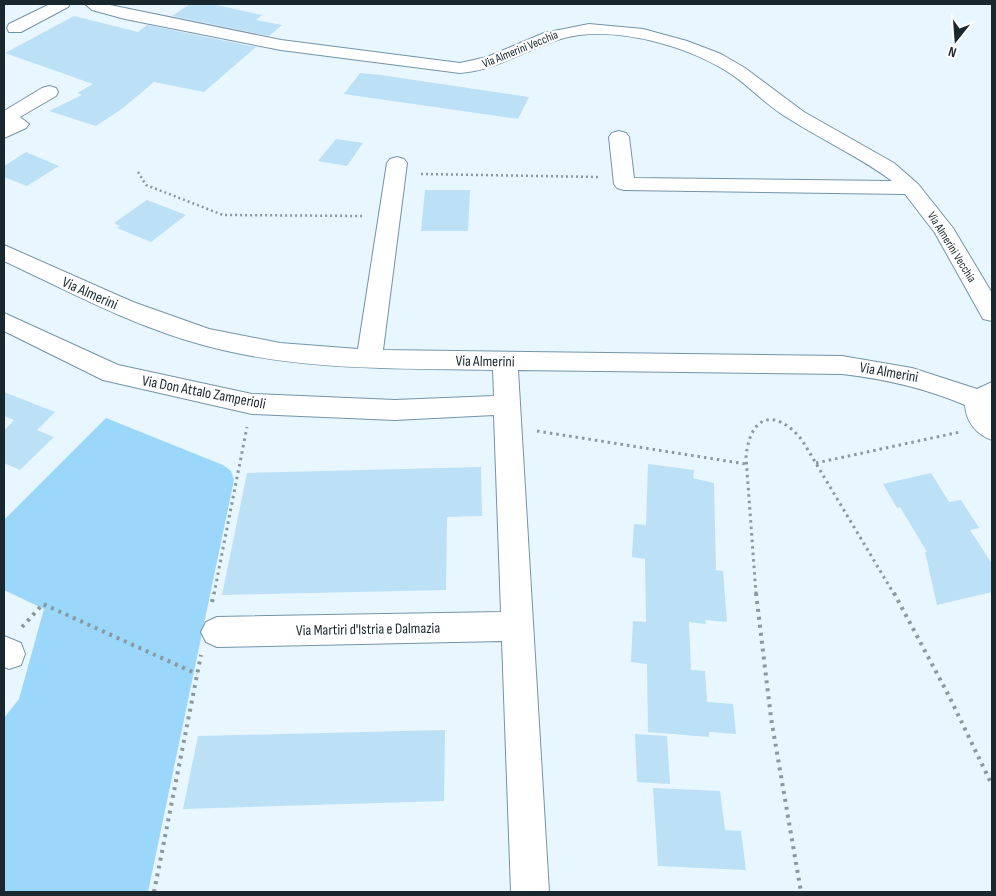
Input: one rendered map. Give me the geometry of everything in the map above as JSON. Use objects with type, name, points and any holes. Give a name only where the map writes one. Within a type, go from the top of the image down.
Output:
[{"type":"street","points":[[9,31],[46,4]]},
{"type":"street","points":[[9,31],[62,4]]},
{"type":"street","name":"Via Almerini Vecchia","points":[[93,4],[125,14],[281,45],[460,68],[471,68],[488,64],[544,38],[565,32],[605,30],[642,35],[704,53],[732,67],[796,115],[886,168],[911,188],[933,214],[992,313]]},
{"type":"street","points":[[4,132],[19,124],[6,118],[48,92]]},
{"type":"street","points":[[619,137],[624,184],[911,188]]},
{"type":"street","points":[[369,359],[396,168]]},
{"type":"street","name":"Via Almerini","points":[[4,252],[125,308],[205,337],[280,352],[369,359],[842,365],[877,368],[912,375],[986,396]]},
{"type":"street","name":"Via Don Attalo Zamperioli","points":[[4,321],[112,373],[252,404],[508,416]]},
{"type":"street","points":[[505,361],[530,892]]},
{"type":"street","points":[[986,396],[978,408],[980,417],[990,428]]},
{"type":"street","name":"Via Martiri d'Istria e Dalmazia","points":[[217,632],[518,626]]},
{"type":"path","points":[[396,168],[623,178]]},
{"type":"path","points":[[138,172],[146,185],[223,215],[389,216]]},
{"type":"path","points":[[508,416],[746,464]]},
{"type":"path","points":[[802,892],[769,700],[753,558],[746,464],[747,446],[754,426],[760,421],[769,418],[777,420],[795,431],[862,535],[975,747],[992,785]]},
{"type":"path","points":[[816,463],[990,428]]},
{"type":"path","points":[[10,646],[43,604],[197,674]]},
{"type":"shaded area","points":[[106,418],[223,465],[231,471],[234,480],[148,892],[4,892],[4,718],[19,699],[44,609],[4,590],[4,520]]},
{"type":"building","points":[[190,4],[212,4],[262,15],[256,20],[282,25],[269,36],[172,16]]},
{"type":"building","points":[[74,16],[138,32],[147,25],[256,47],[204,92],[154,82],[123,108],[96,126],[49,111],[82,95],[77,93],[93,84],[5,53]]},
{"type":"building","points":[[360,73],[529,97],[518,119],[344,94]]},
{"type":"building","points":[[336,139],[363,143],[347,166],[318,161]]},
{"type":"building","points":[[26,152],[59,166],[27,186],[4,177],[4,166]]},
{"type":"building","points":[[425,190],[470,190],[468,231],[421,231]]},
{"type":"building","points":[[147,200],[186,215],[151,242],[117,228],[120,226],[114,223]]},
{"type":"building","points":[[4,392],[55,412],[37,430],[54,437],[20,470],[4,463],[4,431],[14,420],[4,416]]},
{"type":"building","points":[[648,464],[694,470],[693,478],[714,483],[716,570],[723,571],[727,622],[705,620],[706,624],[689,622],[691,670],[705,671],[707,702],[733,704],[736,734],[709,732],[709,737],[648,732],[647,664],[631,662],[633,621],[646,622],[645,559],[632,557],[632,555],[634,524],[646,525]]},
{"type":"building","points":[[481,467],[482,516],[447,517],[446,590],[222,595],[247,473]]},
{"type":"building","points":[[931,473],[949,502],[961,500],[979,528],[970,530],[992,564],[992,592],[937,605],[925,552],[927,552],[900,507],[897,508],[883,484]]},
{"type":"building","points":[[445,730],[444,801],[183,809],[198,736]]},
{"type":"building","points":[[635,734],[667,736],[670,784],[637,782]]},
{"type":"building","points":[[653,788],[720,791],[725,830],[741,831],[746,870],[658,866]]}]
